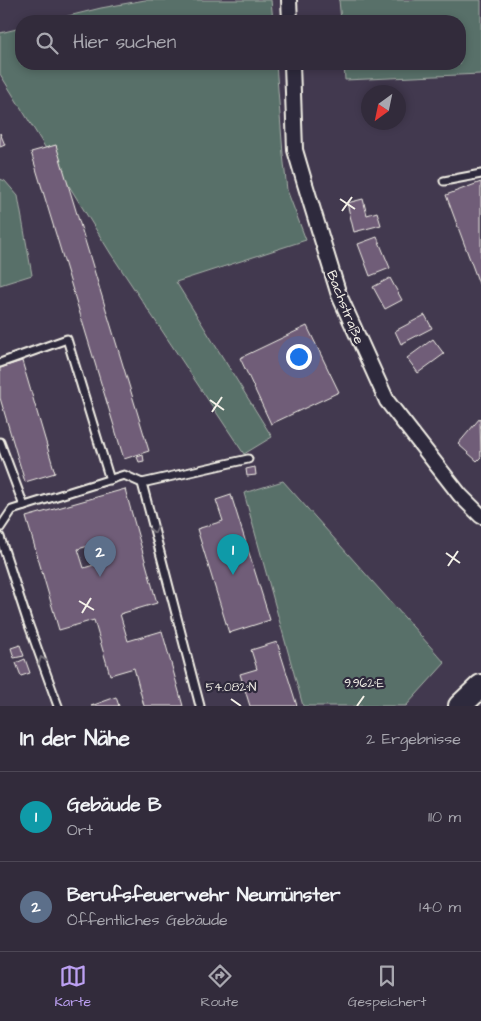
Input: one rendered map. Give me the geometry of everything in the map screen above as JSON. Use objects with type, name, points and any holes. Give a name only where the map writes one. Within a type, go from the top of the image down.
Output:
[{"type":"main road","points":[[460,706],[481,686]]},
{"type":"street","points":[[289,0],[290,15]]},
{"type":"street","name":"Bachstraße","points":[[292,70],[296,150],[339,295],[387,401],[460,495],[481,516]]},
{"type":"lane","points":[[444,181],[481,174]]},
{"type":"lane","points":[[0,363],[67,339],[110,480]]},
{"type":"lane","points":[[0,442],[24,506]]},
{"type":"lane","points":[[0,528],[12,510],[124,475],[142,483],[248,459]]},
{"type":"lane","points":[[142,483],[200,706]]},
{"type":"lane","points":[[0,537],[58,706]]},
{"type":"green space","points":[[145,0],[271,0],[272,15],[72,15]]},
{"type":"green space","points":[[339,0],[481,0],[481,74],[345,80],[344,70],[466,70],[466,15],[340,15]]},
{"type":"green space","points":[[15,29],[15,70],[276,70],[287,190],[306,240],[176,282],[272,437],[244,454],[111,254],[0,74],[0,33]]},
{"type":"green space","points":[[0,179],[5,181],[18,196],[32,275],[0,285]]},
{"type":"green space","points":[[283,481],[445,663],[406,706],[303,706],[244,493]]},
{"type":"building","points":[[0,133],[5,145],[0,147]]},
{"type":"building","points":[[56,145],[149,451],[124,459],[31,152]]},
{"type":"building","points":[[481,182],[481,289],[446,195]]},
{"type":"building","points":[[363,199],[367,215],[377,212],[381,225],[354,232],[347,203]]},
{"type":"building","points":[[377,237],[390,268],[370,276],[358,244]]},
{"type":"building","points":[[390,278],[402,300],[385,309],[373,287]]},
{"type":"building","points":[[425,315],[432,328],[401,344],[395,331]]},
{"type":"building","points":[[307,326],[339,392],[271,424],[240,358]]},
{"type":"building","points":[[433,339],[444,354],[418,373],[407,358]]},
{"type":"building","points":[[22,361],[55,473],[25,482],[0,398],[0,368]]},
{"type":"building","points":[[480,418],[481,457],[477,461],[458,444]]},
{"type":"building","points":[[143,455],[144,461],[139,462],[137,457]]},
{"type":"building","points":[[255,467],[256,475],[247,476],[246,469]]},
{"type":"building","points":[[125,489],[157,603],[120,614],[128,641],[162,631],[183,706],[144,706],[134,668],[110,675],[94,620],[59,630],[26,517]],"holes":[[[95,544],[100,563],[84,568],[78,549]]]},
{"type":"building","points":[[231,495],[270,620],[229,633],[197,529],[223,521],[216,500]]},
{"type":"building","points":[[277,642],[297,706],[250,706],[240,674],[257,669],[251,650]]},
{"type":"building","points":[[20,645],[24,656],[14,658],[11,648]]},
{"type":"building","points":[[25,659],[30,673],[21,676],[16,663]]},
{"type":"building","points":[[116,697],[119,706],[91,706]]},
{"type":"place","name":"Gebäude B","points":[[233,575]]},
{"type":"place","name":"Berufsfeuerwehr Neumünster","points":[[100,577]]}]
